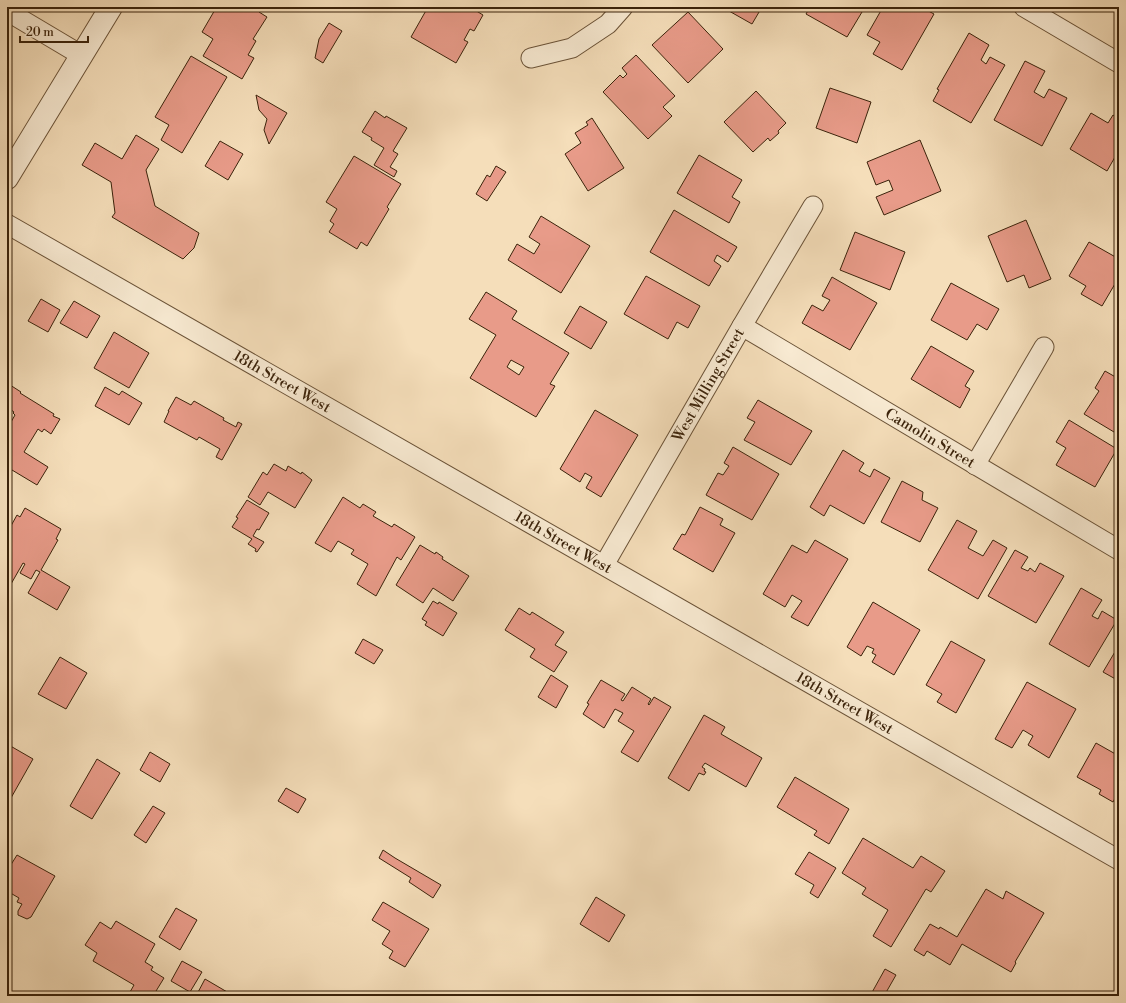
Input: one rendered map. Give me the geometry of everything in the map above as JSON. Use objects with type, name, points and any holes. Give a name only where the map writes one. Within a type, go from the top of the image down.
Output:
[{"type":"street","points":[[7,178],[111,7]]},
{"type":"street","points":[[531,58],[572,48],[608,24],[623,7]]},
{"type":"street","points":[[1024,7],[1119,63]]},
{"type":"street","points":[[7,12],[82,55]]},
{"type":"street","name":"West Milling Street","points":[[604,565],[813,206]]},
{"type":"street","name":"18th Street West","points":[[7,224],[1119,860]]},
{"type":"street","name":"Camolin Street","points":[[742,326],[1119,550]]},
{"type":"street","points":[[975,465],[1044,346]]},
{"type":"building","points":[[213,7],[261,7],[259,12],[267,17],[253,39],[256,41],[248,55],[254,58],[242,79],[203,56],[213,39],[202,32],[216,8]]},
{"type":"building","points":[[428,7],[470,7],[483,15],[474,31],[470,29],[464,40],[468,42],[456,63],[411,37]]},
{"type":"building","points":[[722,7],[762,7],[752,24]]},
{"type":"building","points":[[810,7],[865,7],[847,37],[806,14]]},
{"type":"building","points":[[883,7],[921,7],[934,14],[902,70],[873,54],[880,42],[867,35]]},
{"type":"building","points":[[688,12],[723,49],[688,83],[652,45]]},
{"type":"building","points":[[329,23],[342,31],[323,63],[315,58],[319,39]]},
{"type":"building","points":[[969,33],[989,45],[981,60],[986,64],[990,57],[1005,65],[971,123],[933,101],[939,90],[937,89]]},
{"type":"building","points":[[636,55],[675,96],[663,107],[672,116],[648,139],[603,92],[620,75],[623,78],[627,74],[622,68]]},
{"type":"building","points":[[191,56],[227,77],[182,153],[161,140],[169,125],[155,117]]},
{"type":"building","points":[[1025,61],[1045,71],[1034,92],[1044,98],[1049,89],[1067,98],[1042,146],[994,120]]},
{"type":"building","points":[[830,88],[871,102],[857,143],[816,128]]},
{"type":"building","points":[[756,91],[786,123],[778,131],[779,133],[770,141],[768,138],[753,152],[724,122]]},
{"type":"building","points":[[256,95],[287,113],[269,144],[264,130],[267,119],[259,110]]},
{"type":"building","points":[[375,111],[385,118],[386,116],[407,128],[393,151],[398,154],[390,167],[397,171],[394,177],[374,165],[384,148],[362,132]]},
{"type":"building","points":[[1091,113],[1108,123],[1113,115],[1119,119],[1119,150],[1107,171],[1070,149]]},
{"type":"building","points":[[592,118],[624,168],[588,191],[565,154],[581,143],[575,133],[588,125],[586,122]]},
{"type":"building","points":[[136,135],[159,149],[146,170],[155,206],[199,233],[194,248],[183,259],[112,217],[115,213],[111,182],[82,165],[95,143],[122,159]]},
{"type":"building","points":[[920,140],[941,191],[884,215],[876,197],[893,190],[889,180],[876,185],[867,162]]},
{"type":"building","points":[[220,141],[243,154],[228,180],[205,166]]},
{"type":"building","points":[[699,155],[742,180],[732,197],[740,202],[729,223],[677,193]]},
{"type":"building","points":[[354,156],[401,184],[387,207],[389,209],[367,246],[361,242],[357,249],[329,232],[334,224],[330,221],[337,209],[326,202]]},
{"type":"building","points":[[496,166],[506,172],[487,201],[476,194],[487,175],[490,177]]},
{"type":"building","points":[[674,210],[737,247],[728,262],[717,255],[714,261],[721,266],[709,286],[650,252]]},
{"type":"building","points":[[541,216],[590,246],[561,293],[508,260],[517,244],[534,254],[540,244],[529,237]]},
{"type":"building","points":[[1026,220],[1051,279],[1029,288],[1024,275],[1007,282],[988,236]]},
{"type":"building","points":[[855,232],[905,252],[890,290],[840,270]]},
{"type":"building","points":[[1089,242],[1119,259],[1119,277],[1102,306],[1081,294],[1086,286],[1069,276]]},
{"type":"building","points":[[646,276],[700,306],[688,328],[677,322],[668,339],[624,314]]},
{"type":"building","points":[[832,277],[877,303],[850,350],[802,323],[812,305],[823,311],[830,300],[822,296]]},
{"type":"building","points":[[951,283],[999,309],[987,330],[977,324],[967,340],[931,320]]},
{"type":"building","points":[[486,292],[517,311],[512,319],[569,353],[550,384],[555,386],[536,417],[470,378],[496,335],[469,319]],"holes":[[[511,360],[524,367],[519,375],[507,367]]]},
{"type":"building","points":[[41,299],[60,310],[48,332],[28,321]]},
{"type":"building","points":[[74,301],[100,316],[87,338],[60,323]]},
{"type":"building","points":[[580,306],[607,322],[591,349],[564,333]]},
{"type":"building","points":[[114,332],[149,353],[129,388],[94,368]]},
{"type":"building","points":[[931,346],[974,371],[965,386],[970,389],[960,408],[911,379]]},
{"type":"building","points":[[1105,371],[1119,379],[1119,435],[1084,414],[1099,391],[1095,388]]},
{"type":"building","points":[[7,383],[54,414],[53,416],[60,419],[51,434],[44,429],[42,432],[38,429],[24,452],[48,467],[37,485],[7,467],[7,429],[15,415],[13,413],[14,412],[7,407]]},
{"type":"building","points":[[105,387],[119,395],[122,391],[142,403],[129,425],[95,406]]},
{"type":"building","points":[[176,397],[191,405],[194,401],[224,418],[223,420],[236,427],[238,422],[242,424],[222,460],[216,457],[220,449],[199,437],[197,440],[164,422]]},
{"type":"building","points":[[758,400],[812,431],[791,465],[744,440],[755,422],[747,418]]},
{"type":"building","points":[[595,410],[638,435],[601,497],[586,488],[592,477],[585,473],[580,482],[560,469]]},
{"type":"building","points":[[1069,420],[1117,449],[1095,487],[1056,465],[1066,448],[1056,442]]},
{"type":"building","points":[[733,447],[779,474],[752,520],[706,495],[718,473],[723,475],[729,466],[724,463]]},
{"type":"building","points":[[843,450],[864,463],[859,471],[870,477],[874,469],[890,478],[864,524],[830,505],[824,516],[810,507]]},
{"type":"building","points":[[274,464],[286,471],[288,466],[301,474],[302,472],[312,480],[295,508],[268,492],[260,505],[248,497],[263,472],[267,475]]},
{"type":"building","points":[[902,481],[923,492],[922,500],[938,508],[920,542],[881,522]]},
{"type":"building","points":[[343,497],[360,508],[363,504],[376,512],[373,516],[392,527],[394,524],[415,537],[401,560],[397,557],[376,596],[357,584],[368,564],[351,554],[354,550],[338,541],[331,552],[315,543]]},
{"type":"building","points":[[247,500],[269,513],[259,530],[257,529],[253,536],[264,542],[257,552],[255,551],[256,549],[248,544],[252,539],[232,527],[238,518],[236,517]]},
{"type":"building","points":[[700,507],[723,519],[720,525],[735,533],[713,572],[673,549],[682,534],[685,535]]},
{"type":"building","points":[[25,508],[61,529],[56,539],[58,540],[41,570],[70,587],[57,610],[28,593],[40,572],[36,570],[31,579],[20,573],[25,564],[23,563],[7,591],[7,533],[17,515],[20,517]]},
{"type":"building","points":[[957,520],[977,531],[968,548],[983,556],[993,540],[1007,548],[978,599],[928,570]]},
{"type":"building","points":[[815,540],[848,559],[808,626],[791,617],[802,601],[792,595],[785,607],[763,594],[792,545],[807,553]]},
{"type":"building","points":[[420,545],[435,554],[436,552],[443,557],[442,559],[469,576],[453,601],[433,588],[423,603],[396,585]]},
{"type":"building","points":[[1015,550],[1028,557],[1021,568],[1028,571],[1030,568],[1035,572],[1040,563],[1064,576],[1036,623],[988,596]]},
{"type":"building","points":[[1081,588],[1102,600],[1092,616],[1098,619],[1102,611],[1117,620],[1089,667],[1049,644]]},
{"type":"building","points":[[433,601],[438,604],[439,602],[457,613],[443,636],[425,625],[427,622],[422,619]]},
{"type":"building","points":[[873,602],[920,630],[894,675],[872,662],[876,655],[872,653],[874,649],[867,646],[861,656],[847,647]]},
{"type":"building","points":[[519,608],[530,615],[532,612],[564,632],[555,645],[567,652],[554,672],[530,657],[535,649],[505,630]]},
{"type":"building","points":[[363,639],[383,650],[374,664],[355,653]]},
{"type":"building","points":[[951,641],[985,660],[956,713],[937,702],[942,694],[926,685]]},
{"type":"building","points":[[1119,645],[1119,681],[1103,672]]},
{"type":"building","points":[[60,657],[87,673],[66,709],[38,694]]},
{"type":"building","points":[[551,675],[568,686],[556,708],[538,697]]},
{"type":"building","points":[[601,680],[625,694],[621,700],[623,701],[632,687],[651,699],[648,704],[649,705],[654,697],[671,707],[638,762],[621,752],[634,731],[618,721],[623,713],[615,709],[604,728],[583,714],[589,704],[587,703]]},
{"type":"building","points":[[1027,682],[1076,709],[1049,758],[1028,745],[1033,736],[1023,730],[1012,748],[995,739]]},
{"type":"building","points":[[704,715],[725,727],[721,734],[762,758],[746,787],[705,763],[702,767],[706,772],[704,775],[699,773],[689,791],[668,778]]},
{"type":"building","points":[[1096,743],[1119,756],[1119,791],[1113,802],[1099,794],[1101,790],[1077,777]]},
{"type":"building","points":[[7,744],[33,759],[7,805]]},
{"type":"building","points":[[150,752],[170,764],[160,782],[140,770]]},
{"type":"building","points":[[97,759],[120,773],[92,819],[70,806]]},
{"type":"building","points":[[795,777],[849,809],[829,844],[814,835],[817,831],[777,807]]},
{"type":"building","points":[[286,788],[306,799],[298,813],[278,801]]},
{"type":"building","points":[[153,806],[165,813],[146,843],[134,835]]},
{"type":"building","points":[[863,838],[913,868],[921,856],[945,871],[931,892],[926,889],[891,947],[873,936],[888,910],[862,894],[866,888],[842,873]]},
{"type":"building","points":[[383,850],[441,885],[433,898],[409,882],[411,878],[379,858]]},
{"type":"building","points":[[809,852],[836,868],[818,898],[810,893],[814,885],[795,874]]},
{"type":"building","points":[[17,855],[55,876],[31,917],[27,919],[18,915],[18,911],[22,904],[17,902],[19,898],[7,891],[7,871]]},
{"type":"building","points":[[986,889],[1003,899],[1006,891],[1044,913],[1015,962],[1016,963],[1011,972],[962,944],[950,965],[927,951],[924,956],[914,950],[930,924],[939,929],[940,927],[957,937]]},
{"type":"building","points":[[596,897],[625,915],[609,942],[580,924]]},
{"type":"building","points":[[383,902],[429,929],[405,967],[389,958],[393,951],[382,944],[390,931],[372,920]]},
{"type":"building","points":[[176,908],[197,920],[180,950],[159,937]]},
{"type":"building","points":[[116,921],[155,944],[145,962],[153,967],[151,970],[164,978],[153,996],[138,996],[130,992],[134,985],[93,961],[97,953],[85,945],[100,922],[111,929]]},
{"type":"building","points":[[182,961],[202,972],[190,992],[171,981]]},
{"type":"building","points":[[885,969],[896,975],[884,996],[870,996]]},
{"type":"building","points":[[205,979],[234,996],[196,996]]}]
